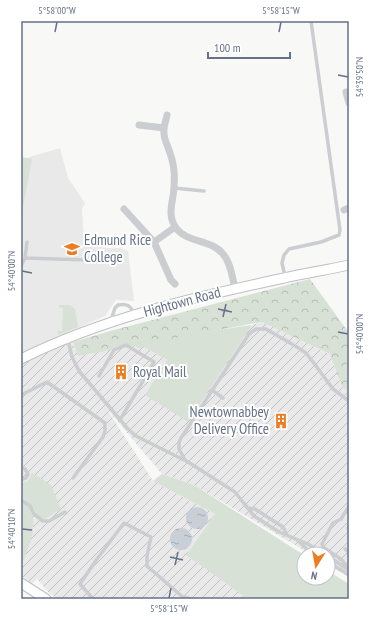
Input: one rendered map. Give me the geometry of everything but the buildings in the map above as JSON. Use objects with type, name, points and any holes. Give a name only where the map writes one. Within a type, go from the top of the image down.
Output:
[{"type":"main road","name":"Hightown Road","points":[[21,359],[110,323],[134,316],[235,288],[349,265]]},
{"type":"main road","points":[[21,583],[46,599]]},
{"type":"street","points":[[346,92],[349,103]]},
{"type":"street","points":[[168,115],[164,128],[165,140],[173,164],[174,188],[170,211],[175,227],[180,233],[190,238],[207,243],[223,253],[229,264],[235,288]]},
{"type":"street","points":[[139,125],[164,128]]},
{"type":"street","points":[[124,209],[154,242],[171,280],[175,284]]},
{"type":"street","points":[[154,242],[175,227]]},
{"type":"lane","points":[[285,278],[282,263],[284,255],[289,249],[321,242],[338,235],[340,230],[311,21]]},
{"type":"lane","points":[[174,188],[204,191]]},
{"type":"lane","points":[[21,266],[25,258],[27,242]]},
{"type":"lane","points":[[25,258],[89,260]]},
{"type":"lane","points":[[110,323],[115,308],[118,305],[125,304],[129,306],[134,316]]},
{"type":"lane","points":[[185,460],[179,449],[181,438],[249,334],[256,329],[266,329],[306,353],[333,389],[349,401]]},
{"type":"lane","points":[[68,339],[75,364],[120,420],[136,436],[185,460],[236,492],[254,516],[287,535],[311,546]]},
{"type":"lane","points":[[98,376],[114,350],[126,345],[154,362],[120,420]]},
{"type":"lane","points":[[21,395],[47,382],[105,423],[106,431],[103,437],[73,478]]},
{"type":"lane","points":[[212,390],[223,398]]},
{"type":"lane","points":[[21,467],[25,469],[28,474],[26,478],[21,480]]},
{"type":"lane","points":[[21,500],[30,506],[34,514],[43,521],[49,521],[65,512]]},
{"type":"lane","points":[[349,506],[341,519],[336,520],[333,523],[322,544],[323,547],[342,560],[349,571]]},
{"type":"lane","points":[[248,508],[255,509],[283,527],[287,535]]},
{"type":"lane","points":[[93,599],[80,584],[96,559],[124,523],[151,536],[147,556],[147,566],[184,598],[191,599]]},
{"type":"lane","points":[[297,540],[304,546]]},
{"type":"lane","points":[[345,549],[349,552]]},
{"type":"lane","points":[[336,562],[349,571]]},
{"type":"lane","points":[[336,567],[349,574]]},
{"type":"shaded area","name":"Edmund Rice College","points":[[60,148],[68,178],[85,203],[82,209],[84,241],[105,248],[120,248],[128,251],[134,301],[116,300],[105,316],[23,352],[21,350],[21,157],[26,158]]},
{"type":"shaded area","points":[[262,322],[330,354],[342,387],[349,392],[349,577],[336,570],[336,546],[297,546],[194,485],[162,474],[107,409],[153,481],[215,514],[186,555],[249,599],[58,599],[50,594],[37,579],[32,584],[21,575],[21,363],[67,339],[68,344],[73,342],[78,356],[130,343],[143,345],[167,360]]},
{"type":"green space","points":[[21,157],[32,159],[21,218]]},
{"type":"green space","points":[[310,279],[349,333],[349,392],[342,387],[330,354],[262,322],[78,356],[73,342],[110,331]]},
{"type":"green space","points":[[59,305],[70,305],[75,309],[78,327],[58,335],[58,331],[62,331],[63,308],[59,307]]},
{"type":"green space","points":[[252,325],[188,422],[145,395],[167,360],[143,346],[140,349],[130,343]]},
{"type":"green space","points":[[32,473],[51,485],[61,509],[45,519],[38,516],[31,505],[21,498],[21,483],[28,481]]},
{"type":"green space","points":[[162,474],[194,485],[296,550],[296,586],[336,586],[336,576],[349,584],[349,599],[248,599],[186,555],[215,514],[153,481]]},
{"type":"green space","points":[[21,502],[29,508],[32,514],[33,529],[30,545],[21,565]]},
{"type":"water","points":[[193,507],[201,507],[208,514],[208,522],[201,529],[193,529],[186,522],[186,514]]},
{"type":"water","points":[[177,528],[185,528],[192,535],[192,543],[185,550],[177,550],[170,543],[170,535]]},
{"type":"place","name":"Edmund Rice College","points":[[72,249]]},
{"type":"place","name":"Royal Mail","points":[[121,372]]},
{"type":"place","name":"Newtownabbey Delivery Office","points":[[281,421]]}]
